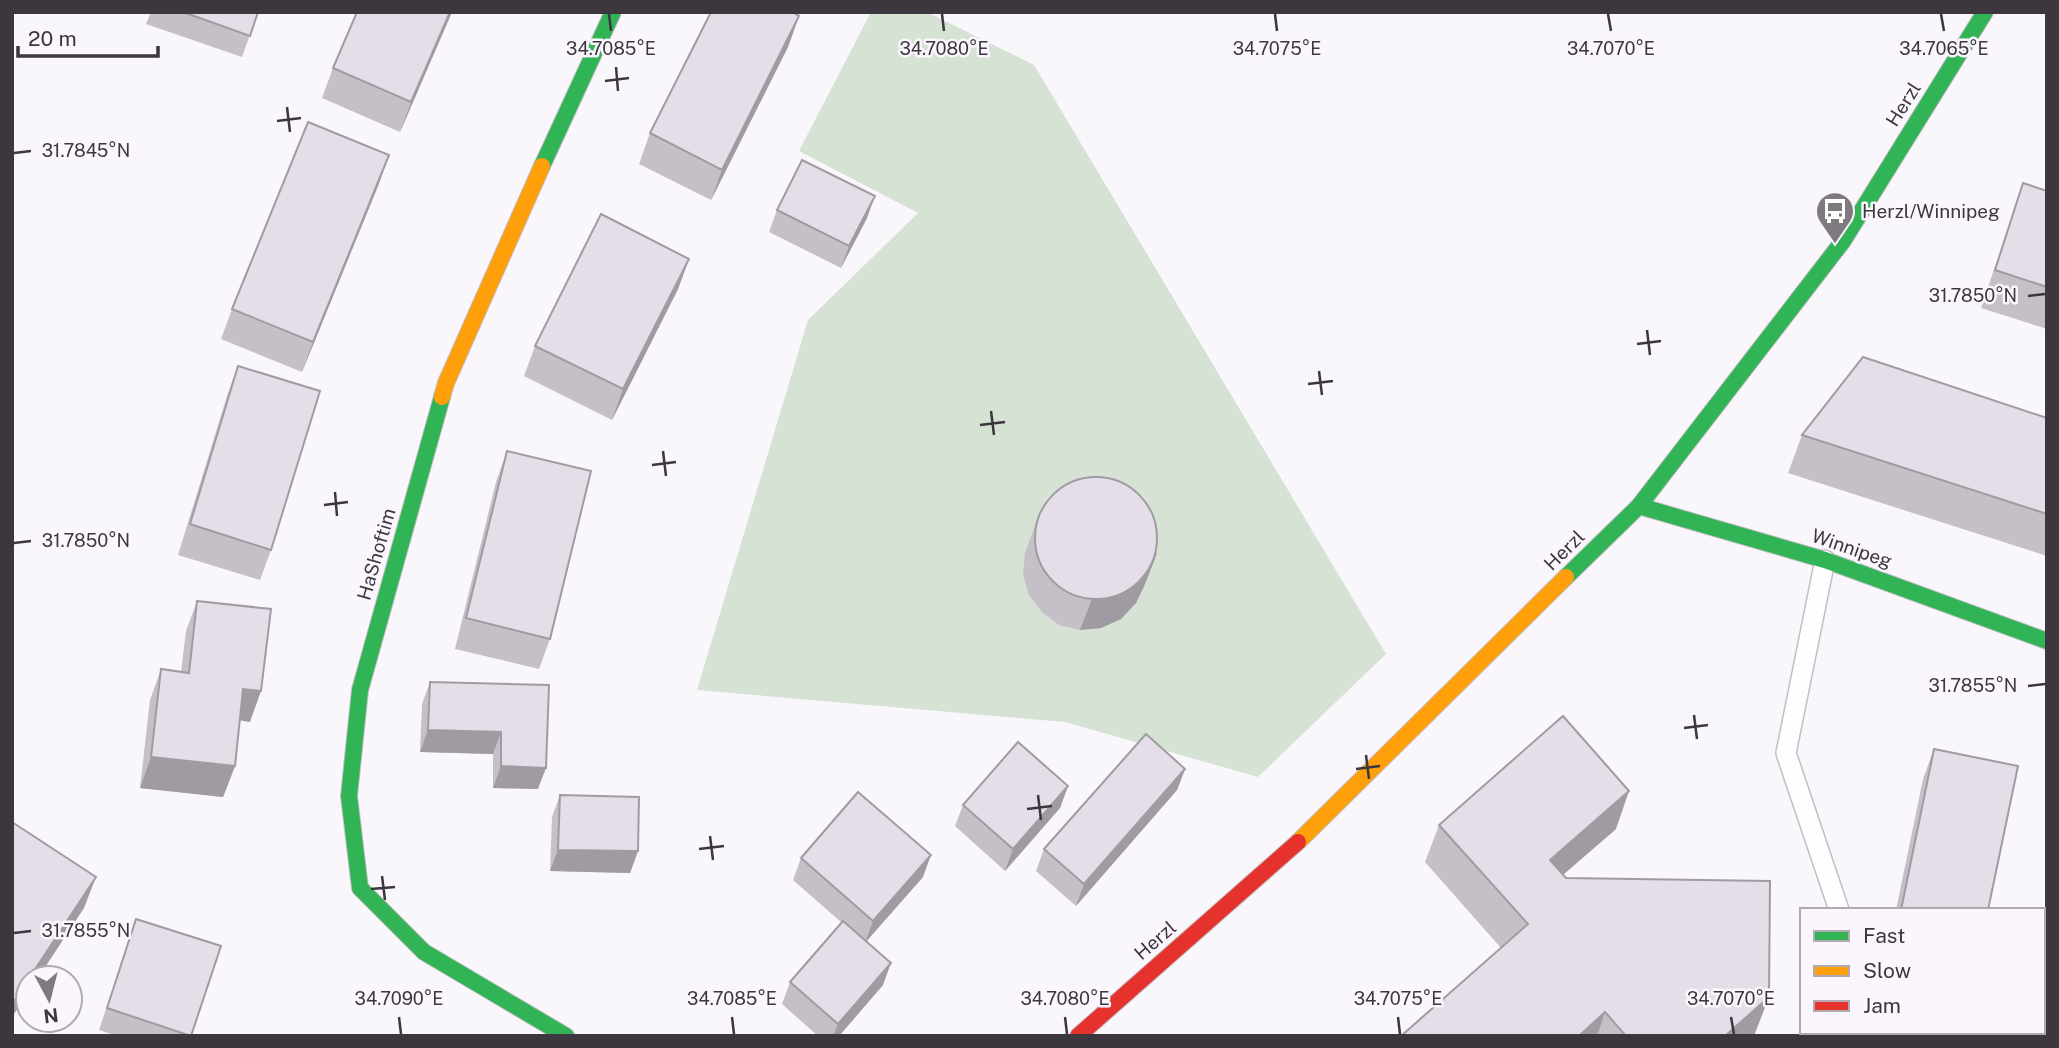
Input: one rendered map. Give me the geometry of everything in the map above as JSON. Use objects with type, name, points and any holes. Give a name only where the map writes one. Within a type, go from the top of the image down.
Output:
[{"type":"street","name":"HaShoftim","points":[[566,1036],[424,952],[360,888],[349,796],[360,690],[446,383],[613,12]]},
{"type":"street","name":"Herzl","points":[[1078,1036],[1295,845],[1639,506],[1843,241],[1984,12]]},
{"type":"street","name":"Winnipeg","points":[[1639,506],[1825,560],[2047,640]]},
{"type":"lane","points":[[1825,560],[1786,753],[1838,908]]},
{"type":"green space","points":[[871,12],[927,12],[1034,65],[1386,654],[1258,777],[1065,722],[697,690],[808,320],[918,213],[799,151]]},
{"type":"green space","points":[[1990,1034],[1998,1036],[1885,1036]]},
{"type":"building","points":[[183,12],[258,12],[250,36]]},
{"type":"building","points":[[357,12],[450,12],[411,102],[333,68]]},
{"type":"building","points":[[711,12],[792,12],[799,16],[722,170],[650,133]]},
{"type":"building","points":[[308,122],[389,155],[313,342],[232,309]]},
{"type":"building","points":[[802,160],[875,196],[849,246],[777,210]]},
{"type":"building","points":[[2023,183],[2047,191],[2047,287],[1995,270]]},
{"type":"building","points":[[601,214],[689,259],[623,389],[535,346]]},
{"type":"building","points":[[1863,357],[2047,418],[2047,514],[1802,435]]},
{"type":"building","points":[[238,366],[320,391],[271,550],[190,524]]},
{"type":"building","points":[[507,451],[591,471],[550,639],[466,618]]},
{"type":"building","points":[[1096,477],[1119,481],[1139,495],[1153,515],[1157,538],[1153,561],[1139,581],[1119,595],[1096,599],[1073,595],[1053,581],[1039,561],[1035,538],[1039,515],[1053,495],[1073,481]]},
{"type":"building","points":[[197,601],[271,609],[261,691],[243,689],[235,766],[151,757],[161,669],[189,673]]},
{"type":"building","points":[[430,682],[549,685],[546,768],[501,766],[501,732],[428,730]]},
{"type":"building","points":[[1563,716],[1629,791],[1550,860],[1566,878],[1770,881],[1769,997],[1725,1036],[1626,1036],[1605,1012],[1579,1036],[1401,1036],[1528,924],[1439,825]]},
{"type":"building","points":[[1146,734],[1185,769],[1084,884],[1044,849]]},
{"type":"building","points":[[1018,742],[1068,786],[1013,849],[963,805]]},
{"type":"building","points":[[1934,749],[2018,766],[1988,908],[1901,908]]},
{"type":"building","points":[[858,792],[931,855],[873,921],[801,858]]},
{"type":"building","points":[[560,795],[639,797],[638,851],[558,850]]},
{"type":"building","points":[[12,822],[96,877],[38,964],[14,964],[12,1004]]},
{"type":"building","points":[[136,919],[221,946],[191,1036],[107,1008]]},
{"type":"building","points":[[843,921],[891,963],[838,1024],[790,982]]},
{"type":"traffic: fast","points":[[542,166],[613,12]]},
{"type":"traffic: fast","points":[[1566,577],[1639,506],[1843,241],[1985,12]]},
{"type":"traffic: fast","points":[[442,397],[360,690],[349,796],[360,888],[424,952],[566,1036]]},
{"type":"traffic: fast","points":[[1639,506],[1825,560],[2047,641]]},
{"type":"traffic: slow","points":[[442,397],[542,166]]},
{"type":"traffic: slow","points":[[1298,842],[1566,577]]},
{"type":"traffic: jam","points":[[1078,1036],[1298,842]]},
{"type":"place","name":"Herzl/Winnipeg","points":[[1835,245]]}]
